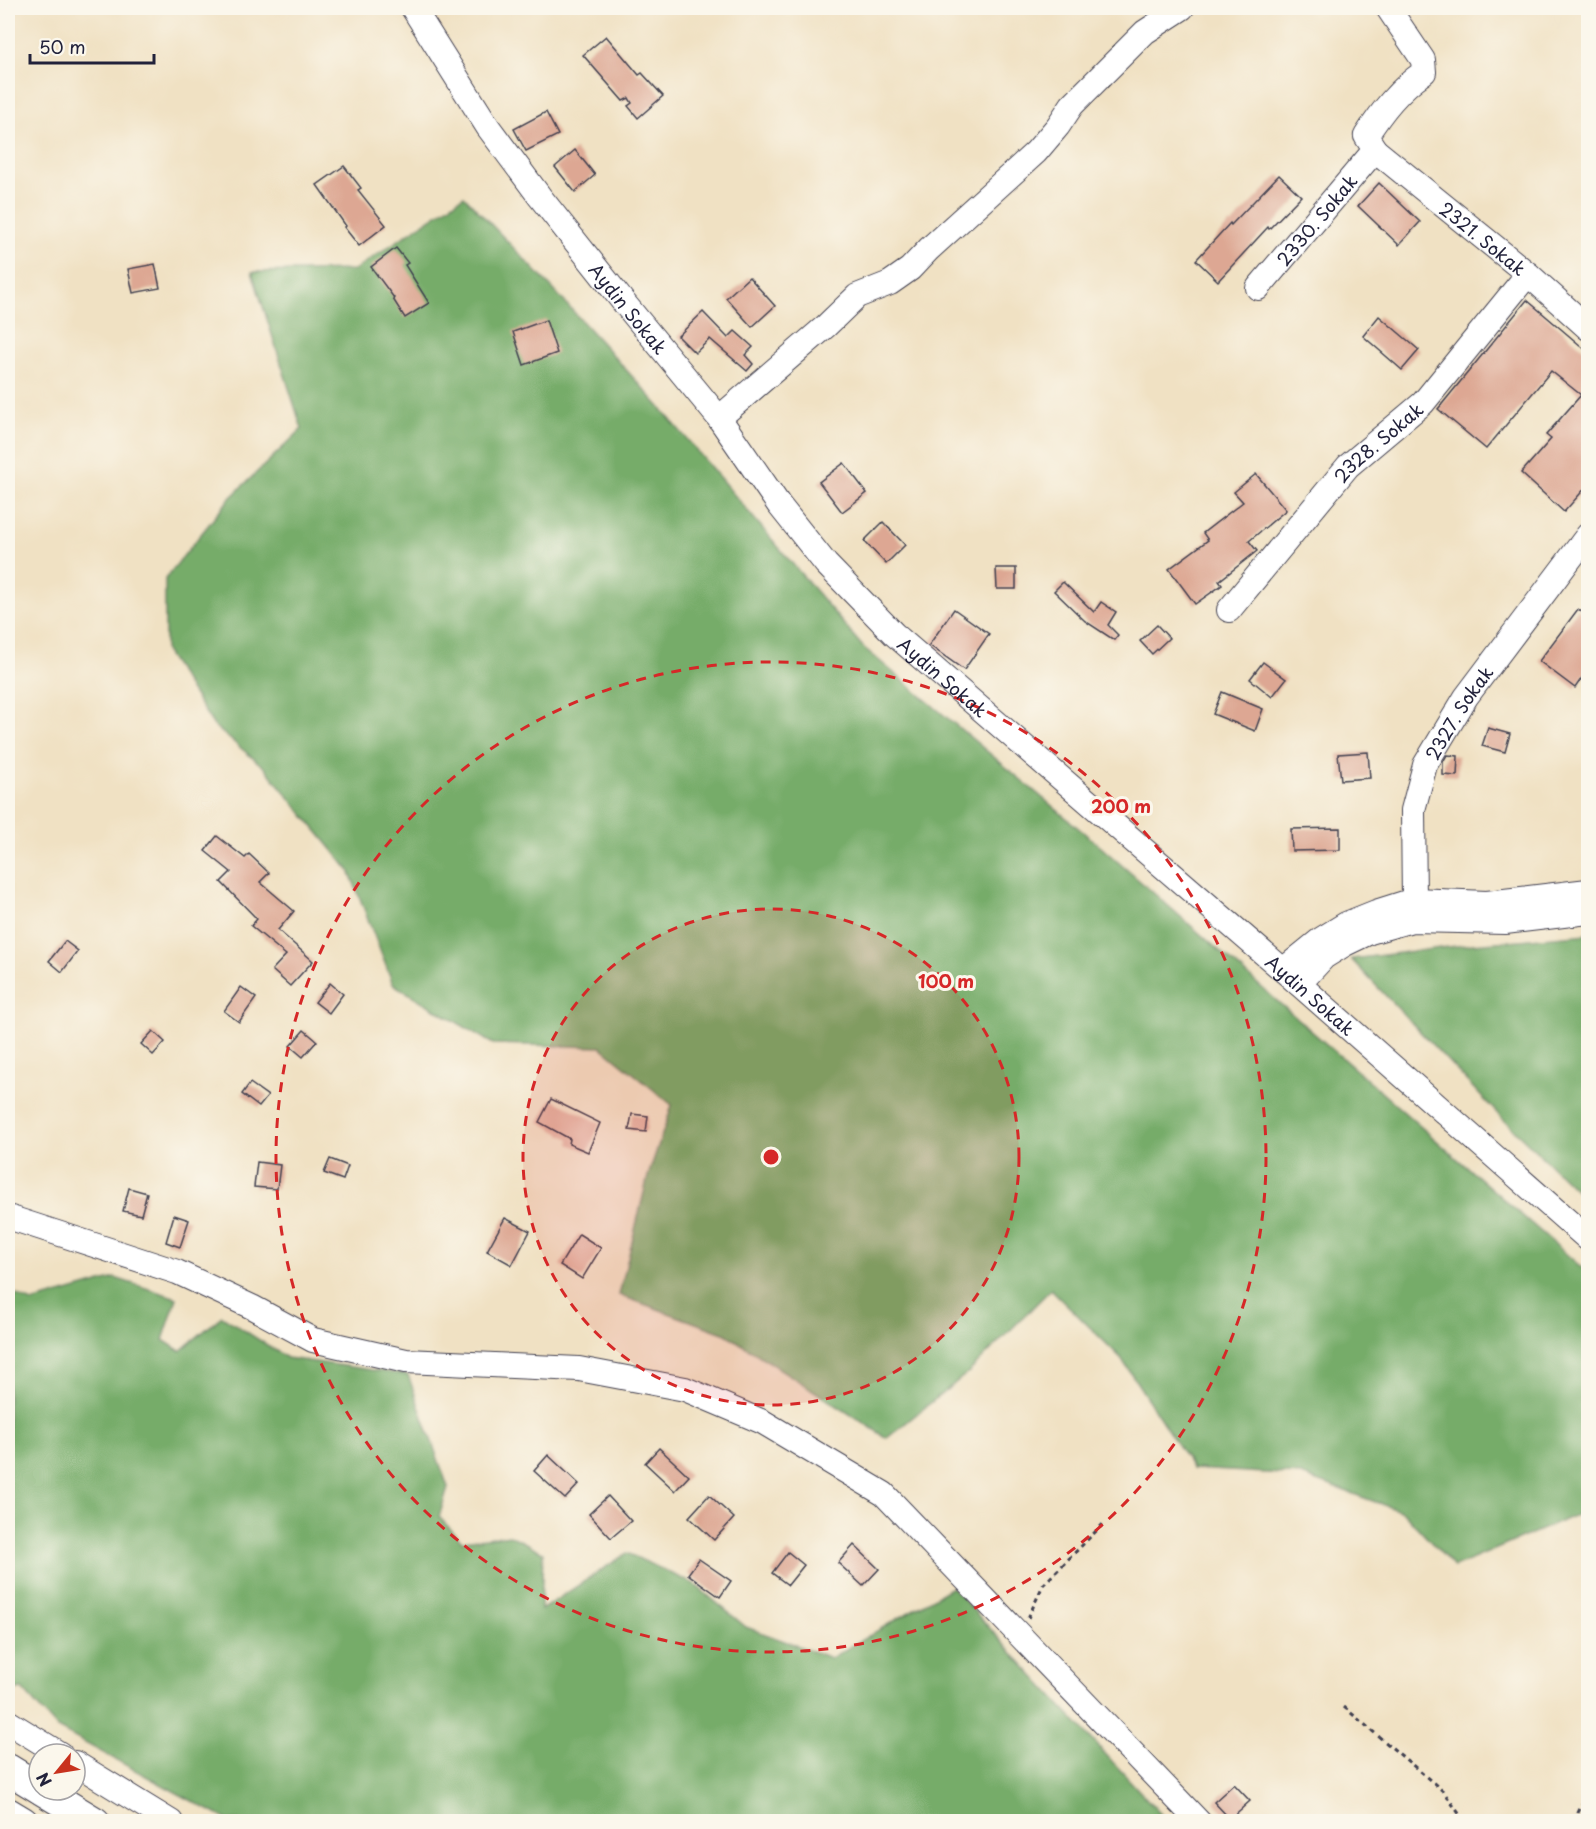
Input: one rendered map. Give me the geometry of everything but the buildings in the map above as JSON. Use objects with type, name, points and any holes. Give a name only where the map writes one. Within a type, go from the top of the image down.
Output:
[{"type":"main road","points":[[8,1769],[27,1781]]},
{"type":"main road","points":[[63,1802],[95,1821]]},
{"type":"main road","points":[[8,1813],[23,1821]]},
{"type":"street","name":"Aydin Sokak","points":[[413,8],[488,127],[625,304],[719,418],[779,505],[826,564],[894,634],[1291,977],[1588,1239]]},
{"type":"street","points":[[719,418],[826,326],[857,296],[890,283],[910,269],[1036,152],[1072,105],[1145,32],[1182,8]]},
{"type":"street","points":[[1375,150],[1366,136],[1394,98],[1409,82],[1424,72],[1423,60],[1388,8]]},
{"type":"street","name":"2321. Sokak","points":[[1375,150],[1528,274],[1588,328]]},
{"type":"street","name":"2330. Sokak","points":[[1257,288],[1375,150]]},
{"type":"street","name":"2328. Sokak","points":[[1229,610],[1348,466],[1423,403],[1528,274]]},
{"type":"street","name":"2327. Sokak","points":[[1413,910],[1413,810],[1425,765],[1466,697],[1588,535]]},
{"type":"street","points":[[1291,977],[1346,944],[1413,910],[1588,891]]},
{"type":"street","points":[[1413,910],[1505,922],[1588,912]]},
{"type":"street","points":[[8,1217],[177,1272],[252,1307],[312,1340],[406,1361],[579,1369],[685,1389],[763,1422],[884,1494],[1198,1821]]},
{"type":"street","points":[[8,1722],[40,1742]]},
{"type":"street","points":[[87,1770],[171,1821]]},
{"type":"path","points":[[1020,1634],[1043,1585],[1103,1524]]},
{"type":"path","points":[[1344,1707],[1443,1791],[1465,1821]]},
{"type":"path","points":[[1577,1821],[1588,1790]]},
{"type":"green space","points":[[464,196],[552,288],[659,406],[863,647],[1101,847],[1588,1273],[1588,1510],[1454,1567],[1403,1512],[1301,1475],[1193,1469],[1121,1358],[1051,1289],[970,1371],[887,1438],[726,1334],[619,1295],[648,1176],[672,1105],[601,1047],[493,1044],[393,984],[349,870],[265,768],[214,726],[165,651],[165,579],[230,498],[302,429],[252,272],[354,270]]},
{"type":"green space","points":[[1588,934],[1588,1202],[1497,1113],[1351,959],[1473,944]]},
{"type":"green space","points":[[115,1278],[177,1298],[163,1340],[180,1351],[222,1316],[287,1358],[408,1375],[448,1487],[439,1517],[462,1541],[510,1535],[543,1552],[541,1610],[627,1553],[694,1584],[746,1627],[831,1658],[952,1587],[1167,1821],[229,1821],[87,1744],[87,1742],[57,1728],[22,1689],[8,1692],[8,1291],[32,1302]]}]
